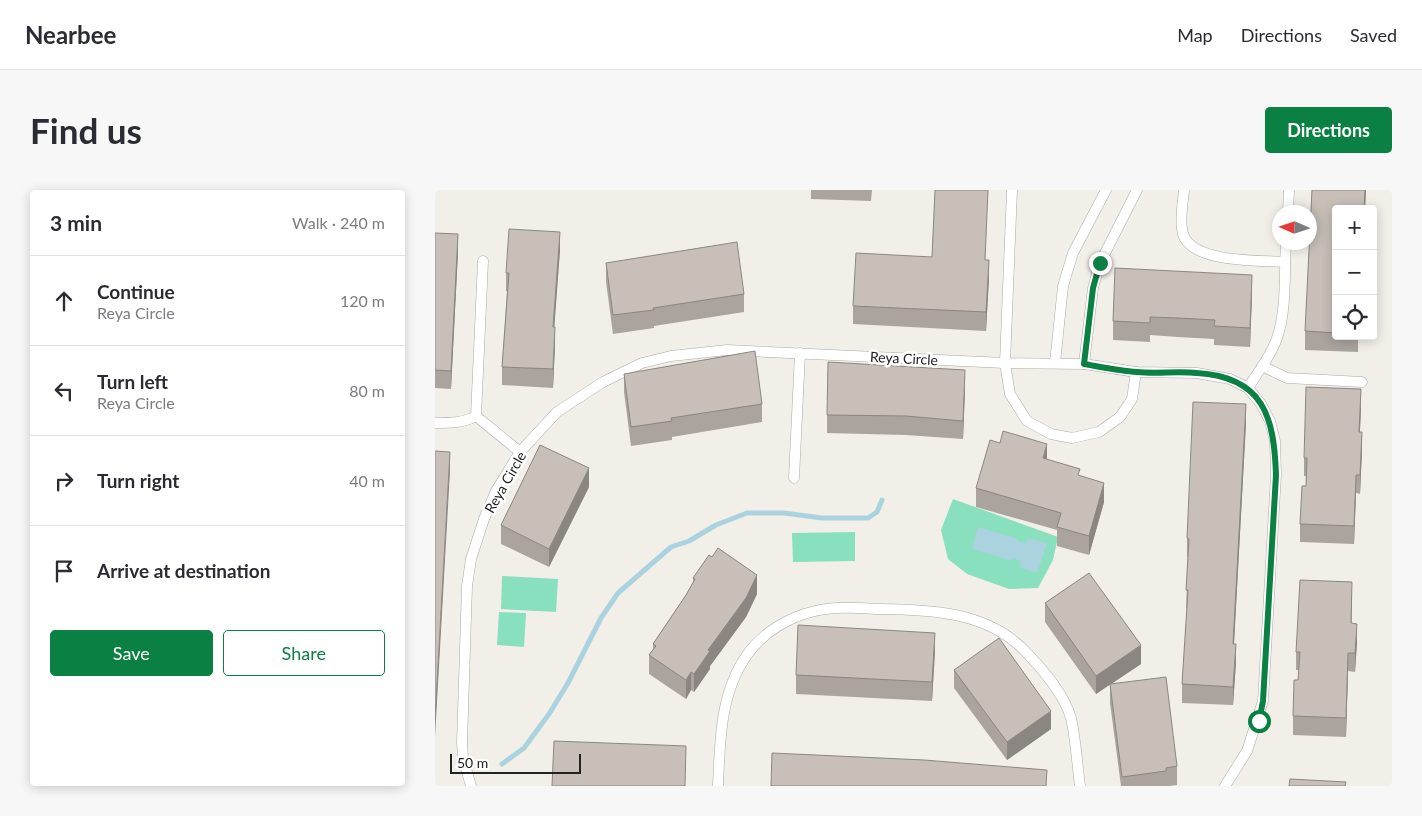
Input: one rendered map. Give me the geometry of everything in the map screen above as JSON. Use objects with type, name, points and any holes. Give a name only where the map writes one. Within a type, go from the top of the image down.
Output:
[{"type":"lane","points":[[1012,190],[1005,363],[1010,394],[1027,421],[1051,434],[1072,438],[1099,432],[1120,417],[1132,398],[1136,372]]},
{"type":"lane","points":[[1055,363],[1059,312],[1070,262],[1084,230],[1106,190]]},
{"type":"lane","points":[[1084,364],[1093,288],[1100,263],[1137,190]]},
{"type":"lane","points":[[1184,190],[1181,230],[1196,250],[1211,256],[1285,262]]},
{"type":"lane","points":[[1288,205],[1289,190]]},
{"type":"lane","points":[[1248,388],[1263,366],[1277,338],[1282,315],[1286,250]]},
{"type":"lane","points":[[476,416],[483,261]]},
{"type":"lane","name":"Reya Circle","points":[[471,786],[463,758],[462,743],[464,647],[471,559],[484,519],[496,491],[520,452],[557,412],[573,400],[603,382],[642,363],[671,356],[727,350],[1005,363],[1084,364],[1136,372],[1217,375],[1248,388],[1261,404],[1270,421],[1275,440],[1276,475],[1271,584],[1263,701],[1259,721],[1247,751],[1225,786]]},
{"type":"lane","points":[[794,478],[799,353]]},
{"type":"lane","points":[[1263,366],[1287,378],[1362,382]]},
{"type":"lane","points":[[435,423],[468,421],[476,416]]},
{"type":"lane","points":[[476,416],[520,452]]},
{"type":"lane","points":[[718,786],[720,743],[725,706],[730,686],[747,654],[756,644],[789,620],[816,610],[845,608],[949,612],[991,626],[1010,637],[1040,668],[1064,702],[1071,718],[1080,786]]},
{"type":"green space","points":[[953,499],[1058,537],[1053,560],[1038,588],[1009,589],[967,574],[948,559],[941,530]]},
{"type":"green space","points":[[855,532],[855,561],[793,562],[792,533]]},
{"type":"green space","points":[[502,576],[558,579],[556,612],[501,609]]},
{"type":"green space","points":[[499,612],[526,613],[524,647],[497,645]]},
{"type":"water","points":[[978,527],[1026,543],[1028,538],[1047,543],[1037,573],[1019,567],[1021,561],[1013,558],[1012,561],[972,549]]},
{"type":"building","points":[[935,190],[988,190],[985,260],[989,260],[986,312],[853,306],[856,253],[932,257]]},
{"type":"building","points":[[1312,190],[1365,190],[1364,205],[1332,205],[1332,333],[1305,331],[1309,250],[1317,250],[1317,205],[1311,205]]},
{"type":"building","points":[[509,229],[560,232],[553,327],[555,327],[553,369],[502,367],[509,273],[506,273]]},
{"type":"building","points":[[435,233],[458,234],[451,371],[435,370]]},
{"type":"building","points":[[737,242],[744,294],[653,308],[654,310],[613,315],[606,263]]},
{"type":"building","points":[[1115,268],[1252,275],[1250,328],[1214,326],[1215,320],[1178,318],[1150,317],[1150,323],[1113,321]]},
{"type":"building","points":[[755,351],[762,404],[671,418],[672,421],[631,427],[624,374]]},
{"type":"building","points":[[828,362],[965,370],[963,421],[906,416],[827,415]]},
{"type":"building","points":[[1306,387],[1361,389],[1360,475],[1356,475],[1354,526],[1300,524],[1302,486],[1306,486],[1307,458],[1304,458]]},
{"type":"building","points":[[1193,402],[1246,404],[1233,644],[1236,644],[1233,687],[1182,684],[1188,590],[1186,590],[1189,539],[1187,538]]},
{"type":"building","points":[[1003,431],[1047,444],[1043,458],[1080,469],[1078,475],[1104,483],[1089,536],[1057,527],[1061,513],[976,488],[990,440],[1000,443]]},
{"type":"building","points":[[540,445],[589,468],[549,549],[501,525]]},
{"type":"building","points":[[435,451],[450,452],[435,719]]},
{"type":"building","points":[[718,548],[757,575],[746,598],[708,650],[710,651],[694,674],[691,672],[686,680],[649,655],[656,646],[653,644],[686,595],[695,579],[693,578],[709,555],[712,557]]},
{"type":"building","points":[[1089,573],[1141,645],[1096,676],[1045,603]]},
{"type":"building","points":[[1300,580],[1352,582],[1351,623],[1357,624],[1355,653],[1348,653],[1346,718],[1293,716],[1294,680],[1298,680],[1300,652],[1296,652]]},
{"type":"building","points":[[798,625],[935,633],[932,682],[796,675]]},
{"type":"building","points":[[999,638],[1051,711],[1007,742],[954,670]]},
{"type":"building","points":[[1166,677],[1177,766],[1166,768],[1166,771],[1122,777],[1110,684]]},
{"type":"building","points":[[554,741],[686,746],[685,786],[552,786]]},
{"type":"building","points":[[772,753],[924,760],[1047,770],[1046,786],[771,786]]},
{"type":"building","points":[[1290,779],[1346,782],[1345,786],[1289,786]]},
{"type":"waterway","points":[[502,764],[524,748],[549,714],[568,683],[601,618],[618,593],[671,547],[689,541],[716,525],[747,513],[784,513],[822,518],[868,518],[877,512],[882,500]]},
{"type":"route","points":[[1100,263],[1088,317],[1084,364],[1136,372],[1217,375],[1248,388],[1261,404],[1270,421],[1275,440],[1276,475],[1263,701],[1259,721]]}]
